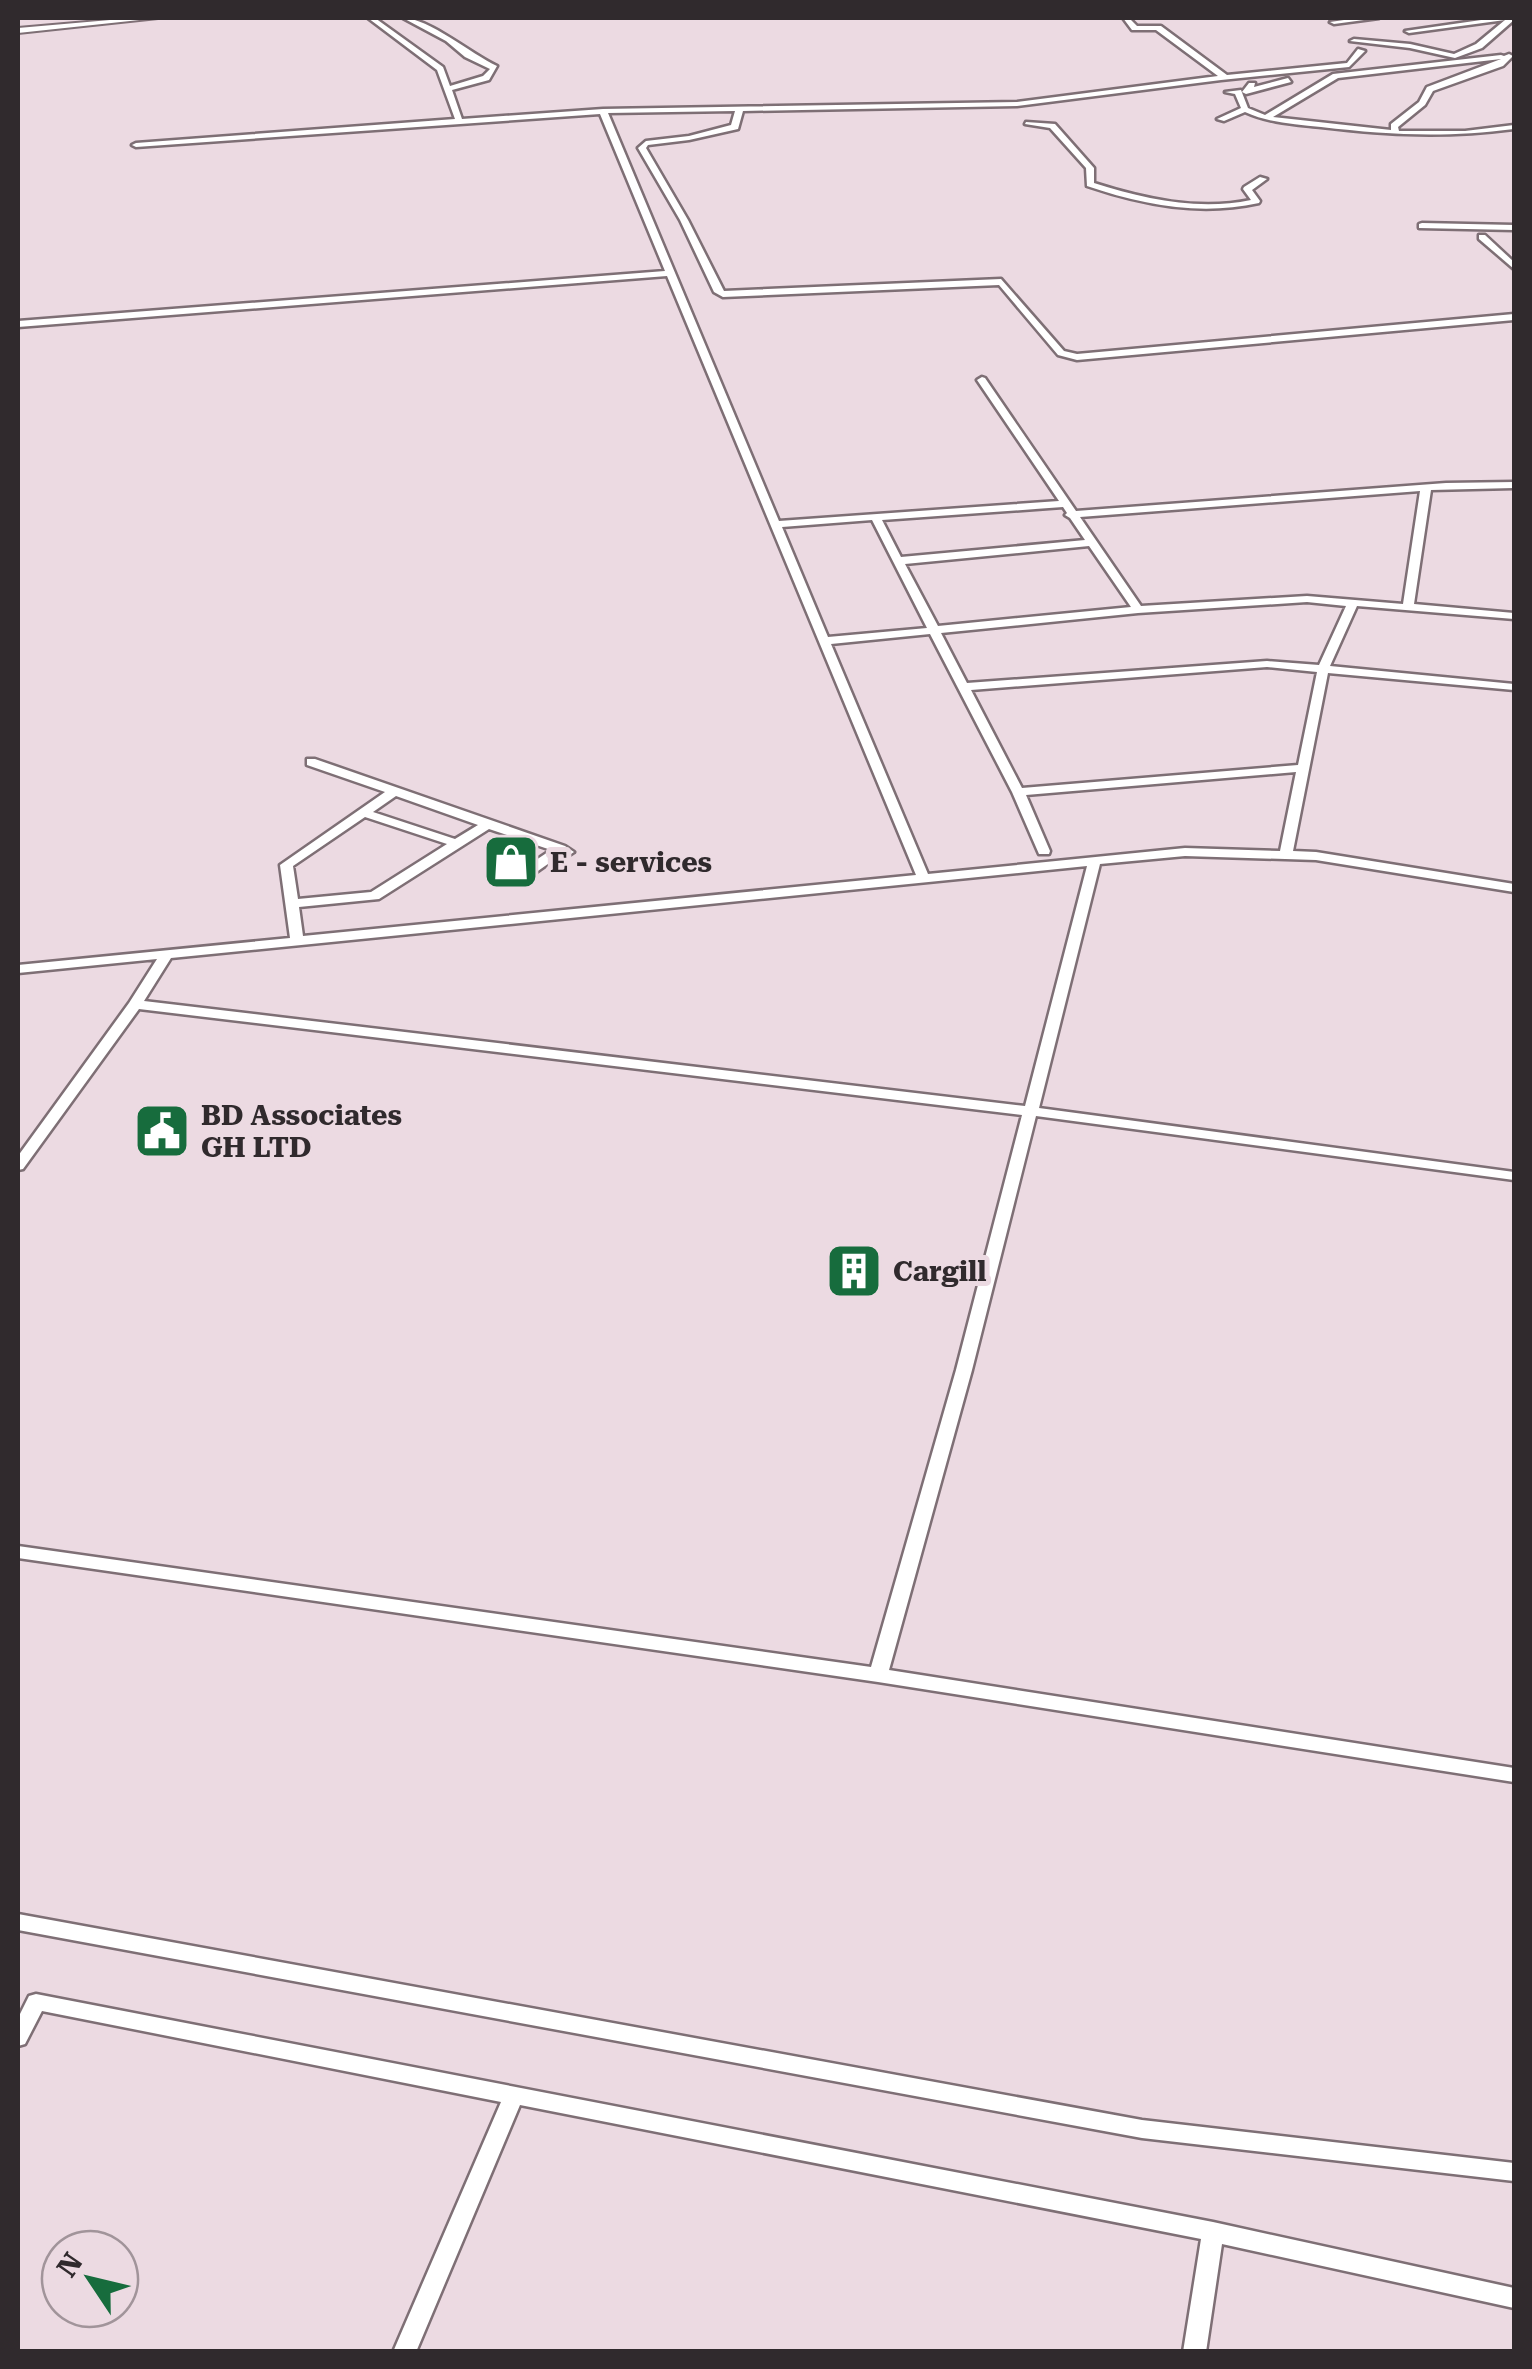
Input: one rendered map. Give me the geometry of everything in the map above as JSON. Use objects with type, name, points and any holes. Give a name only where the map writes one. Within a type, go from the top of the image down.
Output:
[{"type":"main road","points":[[18,32],[154,18]]},
{"type":"street","points":[[370,18],[435,64],[450,88],[459,120]]},
{"type":"street","points":[[406,18],[450,39],[468,56],[494,68],[486,78],[450,88]]},
{"type":"street","points":[[1126,18],[1135,28],[1158,28],[1217,69],[1223,78]]},
{"type":"street","points":[[1334,22],[1375,18]]},
{"type":"street","points":[[1408,31],[1509,18]]},
{"type":"street","points":[[1354,41],[1456,56],[1479,46],[1509,18]]},
{"type":"street","points":[[1463,34],[1483,22]]},
{"type":"street","points":[[136,145],[603,111],[1017,104],[1349,65],[1361,50]]},
{"type":"street","points":[[1252,85],[1246,92],[1283,81],[1512,56]]},
{"type":"street","points":[[1395,133],[1396,122],[1422,103],[1430,89],[1512,56]]},
{"type":"street","points":[[1265,118],[1332,77]]},
{"type":"street","points":[[1230,92],[1238,92],[1245,108],[1265,118],[1395,133],[1465,133],[1514,126]]},
{"type":"street","points":[[740,107],[735,127],[689,138],[646,142],[642,148],[661,176],[718,292],[723,294],[1001,282],[1060,353],[1076,356],[1514,317]]},
{"type":"street","points":[[1221,119],[1245,108]]},
{"type":"street","points":[[603,111],[922,876]]},
{"type":"street","points":[[1029,124],[1052,126],[1090,168],[1090,184],[1133,196],[1202,206],[1234,206],[1256,201],[1247,189],[1263,179]]},
{"type":"street","points":[[1422,226],[1514,228]]},
{"type":"street","points":[[1482,237],[1514,266]]},
{"type":"street","points":[[18,322],[670,271]]},
{"type":"street","points":[[982,380],[1138,610]]},
{"type":"street","points":[[775,524],[1514,485]]},
{"type":"street","points":[[1408,606],[1426,488]]},
{"type":"street","points":[[876,518],[1018,792],[1044,852]]},
{"type":"street","points":[[898,560],[1091,543]]},
{"type":"street","points":[[826,641],[1138,610],[1307,599],[1514,616]]},
{"type":"street","points":[[1286,854],[1323,670],[1353,602]]},
{"type":"street","points":[[964,687],[1267,664],[1514,688]]},
{"type":"street","points":[[312,762],[564,850],[523,876]]},
{"type":"street","points":[[1018,792],[1301,768]]},
{"type":"street","points":[[296,938],[286,865],[394,792]]},
{"type":"street","points":[[362,812],[458,844]]},
{"type":"street","points":[[290,904],[374,896],[489,824]]},
{"type":"street","points":[[18,970],[296,938],[1186,852],[1286,854],[1514,888]]},
{"type":"street","points":[[878,1675],[964,1370],[1095,860]]},
{"type":"street","points":[[18,1166],[136,1004],[167,954]]},
{"type":"street","points":[[122,958],[148,981]]},
{"type":"street","points":[[136,1004],[1029,1111],[1514,1176]]},
{"type":"street","points":[[18,1552],[878,1675],[1514,1774]]},
{"type":"street","points":[[18,1922],[1142,2129],[1514,2172]]},
{"type":"street","points":[[18,2038],[27,2000],[1213,2232],[1514,2298]]},
{"type":"street","points":[[404,2352],[513,2098]]},
{"type":"street","points":[[1194,2352],[1213,2232]]},
{"type":"place","name":"E - services","points":[[511,862]]},
{"type":"place","name":"BD Associates GH LTD","points":[[162,1131]]},
{"type":"place","name":"Cargill","points":[[854,1271]]}]
